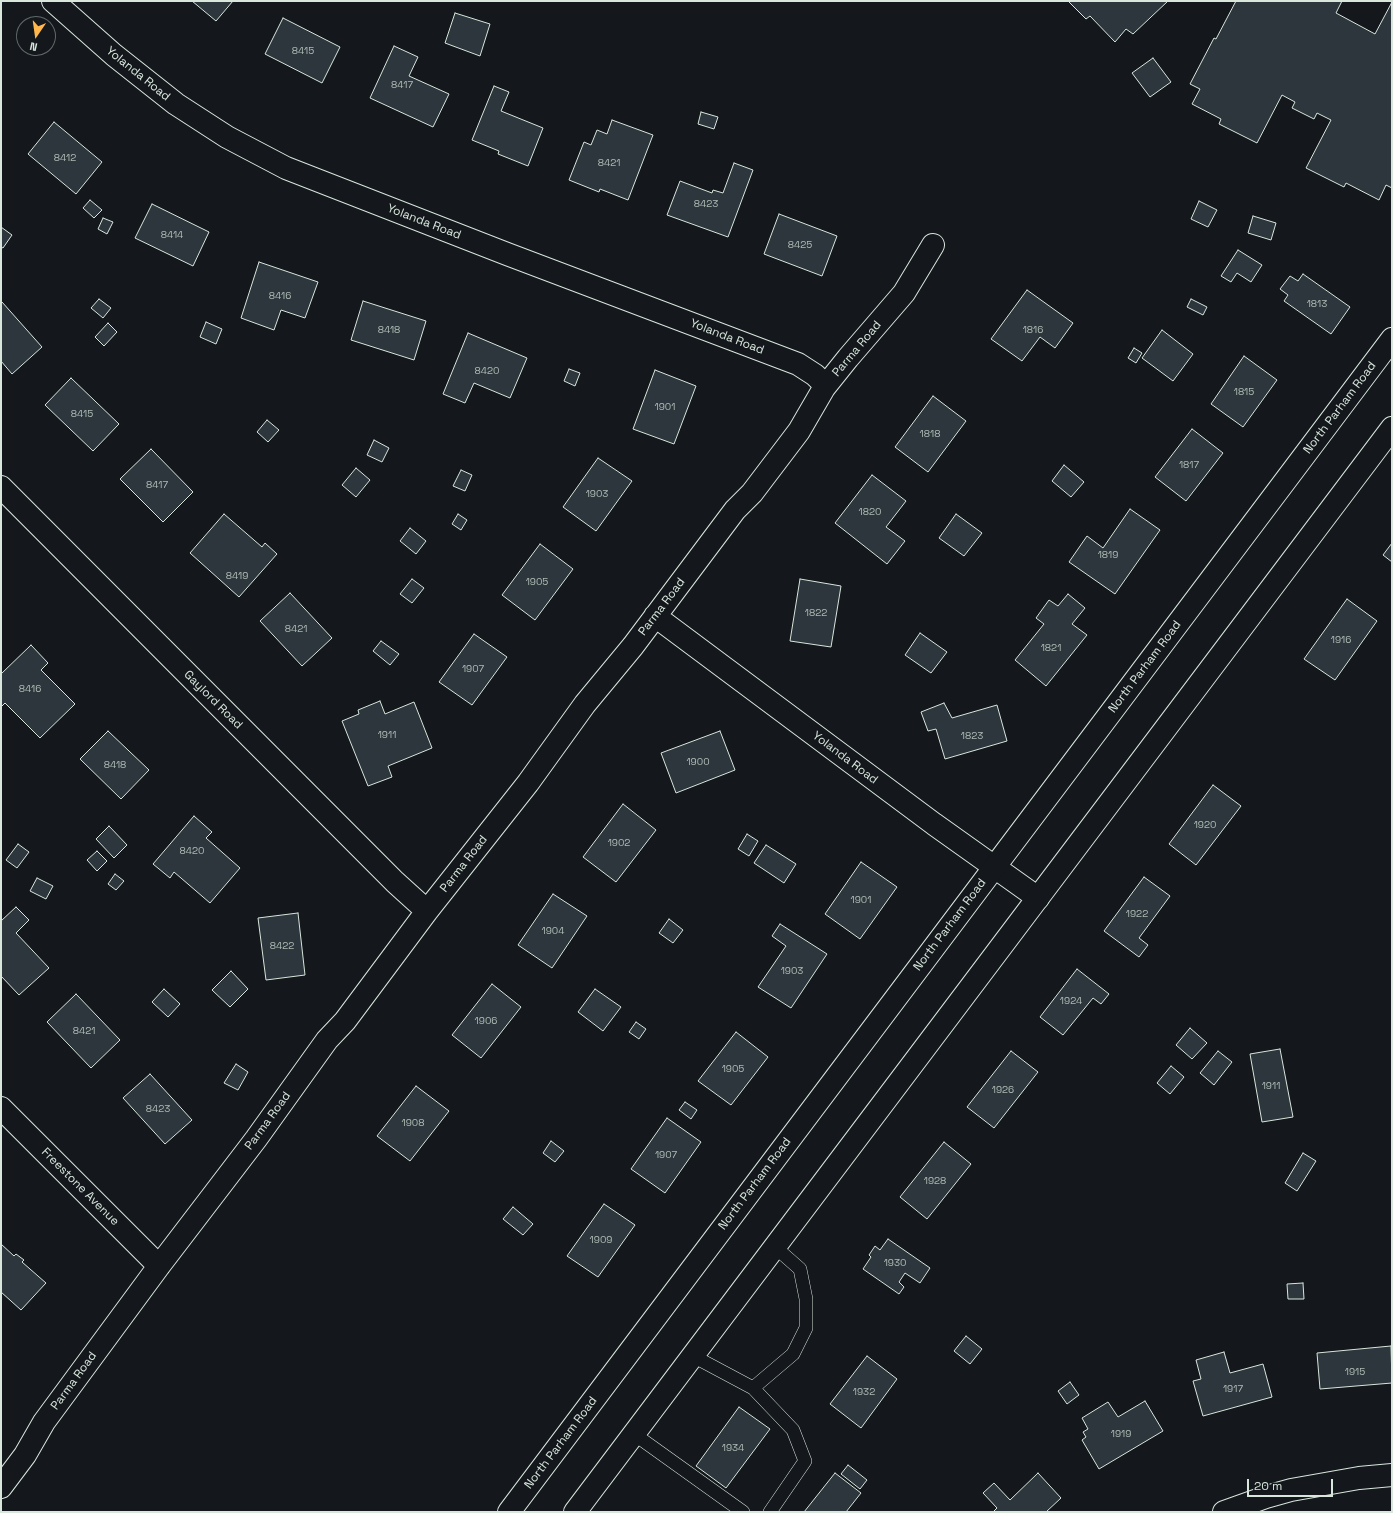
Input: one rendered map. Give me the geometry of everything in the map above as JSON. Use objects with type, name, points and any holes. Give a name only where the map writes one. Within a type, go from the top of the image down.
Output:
[{"type":"main road","name":"Yolanda Road","points":[[53,1],[114,55],[176,104],[227,137],[286,168],[507,254],[798,364],[815,375],[824,388]]},
{"type":"main road","name":"Parma Road","points":[[1,1487],[25,1455],[44,1422],[159,1266],[256,1139],[327,1040],[345,1021],[427,911],[528,783],[585,704],[632,646],[736,510],[752,493],[799,431],[824,388],[904,293],[933,245]]},
{"type":"main road","name":"North Parham Road","points":[[509,1512],[1392,339]]},
{"type":"main road","points":[[575,1512],[1392,428]]},
{"type":"main road","name":"Gaylord Road","points":[[1,487],[389,876],[427,911]]},
{"type":"main road","name":"Yolanda Road","points":[[655,616],[927,819],[1038,898]]},
{"type":"main road","name":"Freestone Avenue","points":[[1,1108],[159,1266]]},
{"type":"main road","points":[[1224,1512],[1266,1496],[1291,1490],[1359,1478],[1392,1475]]},
{"type":"lane","points":[[753,1388],[793,1354],[806,1328],[806,1299],[800,1270],[775,1247]]},
{"type":"lane","points":[[693,1356],[753,1388],[793,1430],[805,1461],[770,1512]]},
{"type":"lane","points":[[634,1434],[742,1512]]},
{"type":"building","points":[[192,1],[233,1],[216,21]]},
{"type":"building","points":[[1068,1],[1168,1],[1133,34],[1126,29],[1115,42],[1090,16],[1086,19]]},
{"type":"building","points":[[1236,1],[1342,1],[1336,13],[1375,34],[1392,2],[1392,188],[1386,185],[1379,200],[1346,183],[1344,187],[1306,168],[1331,120],[1317,113],[1314,119],[1292,108],[1295,102],[1282,95],[1257,143],[1219,124],[1221,119],[1192,104],[1200,89],[1190,84],[1214,38],[1216,39]]},
{"type":"building","points":[[455,13],[490,24],[480,56],[445,43]]},
{"type":"building","points":[[283,18],[340,47],[322,83],[265,54]]},
{"type":"building","points":[[394,46],[418,57],[409,76],[449,94],[433,127],[370,98]]},
{"type":"building","points":[[1153,58],[1171,82],[1150,97],[1132,73]]},
{"type":"building","points":[[494,86],[509,92],[501,111],[543,128],[528,166],[498,154],[499,151],[472,140]]},
{"type":"building","points":[[701,112],[718,117],[714,129],[698,124]]},
{"type":"building","points":[[612,120],[653,135],[628,200],[600,189],[599,192],[569,180],[584,142],[591,145],[597,130],[607,134]]},
{"type":"building","points":[[54,122],[102,162],[76,194],[28,154]]},
{"type":"building","points":[[734,163],[753,170],[728,237],[667,215],[680,181],[712,193],[713,190],[723,193]]},
{"type":"building","points":[[90,200],[102,210],[94,218],[83,208]]},
{"type":"building","points":[[1199,201],[1217,210],[1208,227],[1191,219]]},
{"type":"building","points":[[152,204],[209,232],[193,266],[135,238]]},
{"type":"building","points":[[779,214],[837,236],[822,276],[764,254]]},
{"type":"building","points":[[1253,216],[1276,223],[1271,240],[1248,233]]},
{"type":"building","points":[[103,218],[113,222],[107,234],[98,229]]},
{"type":"building","points":[[1,227],[12,235],[3,248],[1,247]]},
{"type":"building","points":[[1238,250],[1262,265],[1251,282],[1237,273],[1231,282],[1221,276]]},
{"type":"building","points":[[259,262],[318,282],[305,318],[281,310],[274,330],[241,318]]},
{"type":"building","points":[[1303,274],[1350,307],[1331,334],[1284,301],[1288,295],[1280,289],[1290,276],[1298,281]]},
{"type":"building","points":[[1027,290],[1073,323],[1055,348],[1040,337],[1022,361],[991,339]]},
{"type":"building","points":[[99,299],[111,308],[103,318],[91,308]]},
{"type":"building","points":[[1191,299],[1207,307],[1203,315],[1187,307]]},
{"type":"building","points":[[363,301],[426,321],[414,360],[351,340]]},
{"type":"building","points":[[1,302],[42,347],[12,374],[1,361]]},
{"type":"building","points":[[206,322],[222,329],[216,344],[200,337]]},
{"type":"building","points":[[108,323],[117,332],[104,346],[95,337]]},
{"type":"building","points":[[1162,330],[1193,354],[1173,381],[1142,358]]},
{"type":"building","points":[[468,333],[527,358],[510,398],[474,383],[465,403],[443,394]]},
{"type":"building","points":[[1134,348],[1142,353],[1136,363],[1128,358]]},
{"type":"building","points":[[1244,356],[1277,380],[1243,427],[1211,404]]},
{"type":"building","points":[[569,369],[580,373],[575,386],[564,381]]},
{"type":"building","points":[[655,370],[696,386],[674,444],[633,429]]},
{"type":"building","points":[[71,378],[119,424],[93,451],[45,405]]},
{"type":"building","points":[[933,396],[966,421],[928,472],[895,447]]},
{"type":"building","points":[[267,420],[279,430],[268,442],[257,432]]},
{"type":"building","points":[[1192,429],[1223,453],[1186,501],[1155,477]]},
{"type":"building","points":[[374,440],[389,448],[382,462],[367,455]]},
{"type":"building","points":[[151,449],[193,492],[163,522],[120,479]]},
{"type":"building","points":[[598,458],[632,481],[596,531],[563,507]]},
{"type":"building","points":[[1064,465],[1084,482],[1071,497],[1052,481]]},
{"type":"building","points":[[356,468],[370,480],[356,497],[342,485]]},
{"type":"building","points":[[461,470],[472,475],[465,491],[453,486]]},
{"type":"building","points":[[872,475],[906,501],[886,527],[905,541],[887,564],[835,523]]},
{"type":"building","points":[[1130,509],[1160,530],[1115,594],[1069,562],[1087,536],[1103,548]]},
{"type":"building","points":[[224,514],[262,547],[265,543],[277,554],[239,597],[190,553]]},
{"type":"building","points":[[458,514],[467,520],[461,530],[452,524]]},
{"type":"building","points":[[956,514],[982,533],[964,556],[939,538]]},
{"type":"building","points":[[410,528],[426,541],[416,554],[400,541]]},
{"type":"building","points":[[1392,543],[1392,562],[1383,555]]},
{"type":"building","points":[[540,544],[573,569],[535,620],[502,595]]},
{"type":"building","points":[[412,579],[424,588],[412,603],[400,594]]},
{"type":"building","points":[[800,579],[841,586],[831,647],[790,641]]},
{"type":"building","points":[[290,593],[332,638],[302,666],[260,621]]},
{"type":"building","points":[[1068,594],[1085,608],[1072,624],[1087,635],[1046,686],[1015,660],[1044,624],[1036,618],[1049,600],[1058,606]]},
{"type":"building","points":[[1347,599],[1377,621],[1335,680],[1304,659]]},
{"type":"building","points":[[920,633],[947,652],[931,673],[905,655]]},
{"type":"building","points":[[474,634],[507,657],[472,705],[439,682]]},
{"type":"building","points":[[381,641],[399,654],[390,665],[373,651]]},
{"type":"building","points":[[31,645],[48,663],[41,670],[75,704],[40,738],[5,703],[1,707],[1,674]]},
{"type":"building","points":[[380,701],[385,714],[414,702],[432,748],[388,766],[392,777],[368,786],[342,721],[359,714],[358,710]]},
{"type":"building","points":[[944,703],[952,718],[997,705],[1007,741],[945,759],[936,729],[928,731],[921,712]]},
{"type":"building","points":[[108,731],[149,770],[121,799],[80,759]]},
{"type":"building","points":[[720,731],[735,770],[676,793],[661,753]]},
{"type":"building","points":[[1213,785],[1241,806],[1196,865],[1169,844]]},
{"type":"building","points":[[623,804],[656,830],[616,882],[583,857]]},
{"type":"building","points":[[194,816],[212,832],[206,838],[240,868],[210,903],[174,872],[170,878],[153,864]]},
{"type":"building","points":[[109,826],[127,845],[114,858],[96,839]]},
{"type":"building","points":[[747,834],[758,841],[749,856],[738,849]]},
{"type":"building","points":[[18,844],[29,852],[17,868],[6,860]]},
{"type":"building","points":[[766,845],[796,864],[784,883],[754,863]]},
{"type":"building","points":[[97,851],[107,861],[97,871],[87,860]]},
{"type":"building","points":[[861,862],[897,887],[860,939],[825,914]]},
{"type":"building","points":[[115,874],[124,881],[116,890],[108,884]]},
{"type":"building","points":[[1144,877],[1170,896],[1139,938],[1148,945],[1139,957],[1104,931]]},
{"type":"building","points":[[37,878],[53,886],[46,899],[30,891]]},
{"type":"building","points":[[553,894],[587,916],[552,968],[518,945]]},
{"type":"building","points":[[16,907],[29,920],[16,933],[49,968],[19,995],[1,976],[1,921]]},
{"type":"building","points":[[298,913],[305,975],[266,980],[258,918]]},
{"type":"building","points":[[669,919],[683,930],[673,943],[659,933]]},
{"type":"building","points":[[780,924],[827,954],[791,1008],[758,987],[786,946],[772,936]]},
{"type":"building","points":[[1077,969],[1109,994],[1101,1004],[1093,998],[1063,1035],[1040,1017]]},
{"type":"building","points":[[231,971],[248,989],[230,1007],[212,990]]},
{"type":"building","points":[[492,984],[521,1007],[481,1058],[452,1035]]},
{"type":"building","points":[[164,989],[180,1004],[168,1017],[152,1002]]},
{"type":"building","points":[[595,989],[621,1007],[603,1031],[578,1012]]},
{"type":"building","points":[[76,994],[120,1040],[91,1068],[47,1022]]},
{"type":"building","points":[[636,1022],[646,1029],[639,1039],[629,1032]]},
{"type":"building","points":[[1190,1028],[1207,1043],[1192,1059],[1176,1045]]},
{"type":"building","points":[[736,1032],[768,1057],[731,1105],[698,1081]]},
{"type":"building","points":[[1280,1049],[1293,1117],[1262,1122],[1250,1054]]},
{"type":"building","points":[[1011,1051],[1038,1072],[994,1128],[967,1107]]},
{"type":"building","points":[[1218,1051],[1232,1062],[1214,1085],[1200,1073]]},
{"type":"building","points":[[236,1064],[248,1072],[238,1090],[224,1083]]},
{"type":"building","points":[[1171,1066],[1184,1077],[1170,1094],[1157,1083]]},
{"type":"building","points":[[150,1074],[192,1120],[165,1144],[123,1098]]},
{"type":"building","points":[[416,1086],[449,1111],[410,1161],[377,1136]]},
{"type":"building","points":[[685,1102],[697,1110],[691,1119],[679,1110]]},
{"type":"building","points":[[667,1118],[701,1142],[665,1193],[631,1169]]},
{"type":"building","points":[[551,1141],[564,1151],[555,1162],[543,1153]]},
{"type":"building","points":[[944,1142],[971,1164],[927,1219],[900,1197]]},
{"type":"building","points":[[1303,1153],[1316,1161],[1297,1191],[1285,1183]]},
{"type":"building","points":[[604,1204],[635,1225],[598,1277],[567,1256]]},
{"type":"building","points":[[513,1207],[533,1224],[523,1235],[503,1219]]},
{"type":"building","points":[[888,1239],[930,1268],[920,1283],[905,1273],[899,1282],[904,1287],[899,1294],[863,1269],[871,1257],[869,1255],[875,1246],[880,1250]]},
{"type":"building","points":[[1,1244],[14,1256],[16,1254],[24,1260],[22,1262],[46,1283],[21,1310],[1,1292]]},
{"type":"building","points":[[1303,1283],[1304,1299],[1288,1299],[1287,1284]]},
{"type":"building","points":[[966,1336],[982,1349],[970,1364],[954,1351]]},
{"type":"building","points":[[1391,1346],[1392,1383],[1320,1389],[1317,1353]]},
{"type":"building","points":[[1224,1352],[1230,1373],[1263,1364],[1272,1397],[1203,1416],[1193,1381],[1201,1379],[1196,1360]]},
{"type":"building","points":[[867,1356],[897,1379],[861,1428],[830,1404]]},
{"type":"building","points":[[1070,1382],[1079,1395],[1067,1404],[1058,1391]]},
{"type":"building","points":[[1145,1401],[1163,1431],[1099,1469],[1082,1440],[1086,1437],[1083,1432],[1088,1429],[1082,1418],[1108,1402],[1118,1417]]},
{"type":"building","points":[[739,1407],[770,1429],[726,1488],[696,1466]]},
{"type":"building","points":[[848,1465],[867,1480],[860,1489],[841,1474]]},
{"type":"building","points":[[835,1473],[861,1493],[846,1512],[804,1512]]},
{"type":"building","points":[[1038,1473],[1061,1498],[1046,1512],[993,1512],[997,1508],[983,1493],[994,1483],[1010,1500]]}]
